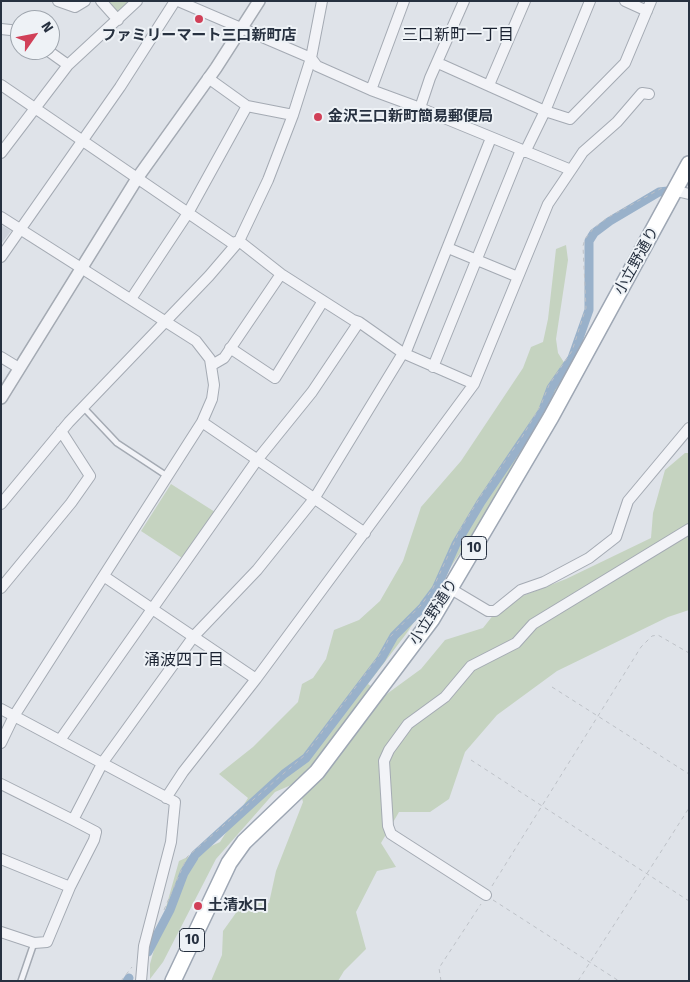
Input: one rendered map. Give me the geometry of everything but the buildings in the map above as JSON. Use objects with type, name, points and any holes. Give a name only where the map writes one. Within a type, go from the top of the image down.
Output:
[{"type":"main road","name":"小立野通り","points":[[173,981],[234,856],[257,827],[317,772],[417,640],[451,589],[682,193],[689,164]]},
{"type":"street","points":[[58,1],[75,7],[85,1]]},
{"type":"street","points":[[101,1],[118,20]]},
{"type":"street","points":[[1,153],[68,65],[137,1]]},
{"type":"street","points":[[1,257],[177,1],[241,26],[311,58],[317,66],[371,90],[571,170]]},
{"type":"street","points":[[1,398],[138,176],[208,78],[259,1]]},
{"type":"street","points":[[1,504],[61,431],[239,241],[268,180],[293,115],[311,58],[322,1]]},
{"type":"street","points":[[371,90],[404,1]]},
{"type":"street","points":[[420,108],[464,1]]},
{"type":"street","points":[[489,85],[525,1]]},
{"type":"street","points":[[434,367],[476,260],[523,151],[545,111],[590,1]]},
{"type":"street","points":[[438,63],[545,111],[570,119],[625,62],[649,6],[625,1]]},
{"type":"street","points":[[60,59],[68,65]]},
{"type":"street","points":[[208,78],[247,106],[293,115]]},
{"type":"street","points":[[1,85],[82,141],[138,176],[232,243],[239,241]]},
{"type":"street","points":[[166,798],[183,772],[256,679],[474,384],[548,204],[583,152],[617,122],[642,93],[648,94]]},
{"type":"street","points":[[131,299],[188,213],[247,106]]},
{"type":"street","points":[[73,820],[103,762],[194,636],[257,570],[314,499],[404,354],[491,138]]},
{"type":"street","points":[[1,217],[196,341],[204,349],[212,365],[214,385],[212,400],[202,422],[14,716],[1,743]]},
{"type":"street","points":[[239,241],[281,274],[359,322],[404,354],[474,384]]},
{"type":"street","points":[[448,248],[518,277]]},
{"type":"street","points":[[212,365],[224,358],[281,274]]},
{"type":"street","points":[[230,348],[275,378],[323,301]]},
{"type":"street","points":[[60,740],[257,460],[312,392],[359,322]]},
{"type":"street","points":[[1,357],[19,368]]},
{"type":"street","points":[[202,422],[365,533]]},
{"type":"street","points":[[451,589],[488,611],[495,611],[521,590],[544,582],[589,558],[616,537],[628,501],[689,428]]},
{"type":"street","points":[[1,588],[71,503],[90,476],[61,431]]},
{"type":"street","points":[[486,896],[391,834],[388,826],[384,761],[389,750],[408,724],[445,697],[471,666],[516,643],[533,624],[689,529]]},
{"type":"street","points":[[105,576],[256,679]]},
{"type":"street","points":[[1,709],[175,802],[171,842],[143,954],[141,981]]},
{"type":"street","points":[[1,784],[96,832],[46,942],[34,943],[1,932]]},
{"type":"street","points":[[1,859],[70,887]]},
{"type":"lane","points":[[83,407],[117,443],[168,477]]},
{"type":"lane","points":[[21,981],[34,943]]},
{"type":"path","points":[[162,914],[188,857],[305,755],[384,649],[389,638],[422,604],[433,588],[460,530],[484,491],[522,437],[541,405],[549,385],[572,350],[586,308],[583,246],[588,234],[607,218],[661,188],[669,186],[682,193]]},
{"type":"path","points":[[441,981],[439,968],[641,647],[652,636],[658,635],[689,653]]},
{"type":"path","points":[[552,687],[689,774]]},
{"type":"path","points":[[471,760],[689,901]]},
{"type":"path","points":[[578,981],[689,808]]},
{"type":"path","points":[[486,896],[619,981]]},
{"type":"path","points":[[121,981],[143,954]]},
{"type":"shaded area","points":[[1,225],[11,231],[1,244]]},
{"type":"green space","points":[[107,1],[131,1],[119,12],[115,11]]},
{"type":"green space","points":[[566,245],[568,260],[556,339],[558,353],[570,372],[476,529],[406,634],[368,684],[384,696],[421,669],[445,640],[483,628],[502,604],[566,579],[651,538],[653,513],[665,470],[685,453],[689,453],[689,610],[668,617],[557,671],[497,715],[465,752],[449,799],[430,812],[399,812],[381,843],[396,867],[377,871],[356,912],[366,949],[344,971],[338,981],[211,981],[222,955],[223,931],[243,903],[269,903],[276,871],[303,802],[298,782],[275,792],[216,859],[163,962],[150,979],[150,964],[179,861],[220,842],[248,798],[219,774],[253,747],[298,702],[302,684],[313,678],[326,659],[334,630],[359,620],[380,601],[403,561],[421,507],[461,461],[523,368],[531,347],[543,342],[548,319],[556,249]]},
{"type":"green space","points":[[171,484],[215,512],[182,558],[141,531]]},
{"type":"waterway","points":[[424,605],[436,589],[456,544],[481,502],[542,412],[551,388],[572,358],[589,310],[589,241],[594,233],[610,221],[659,192],[668,191]]},
{"type":"waterway","points":[[195,855],[284,774],[306,758],[381,659],[394,636],[424,606]]},
{"type":"waterway","points":[[148,952],[170,910],[184,873],[194,857]]},
{"type":"place","name":"ファミリーマート三口新町店","points":[[199,19]]},
{"type":"place","name":"金沢三口新町簡易郵便局","points":[[318,117]]},
{"type":"place","name":"土清水口","points":[[198,906]]},
{"type":"district","name":"三口新町一丁目","points":[[458,36]]},
{"type":"district","name":"涌波四丁目","points":[[184,661]]}]
